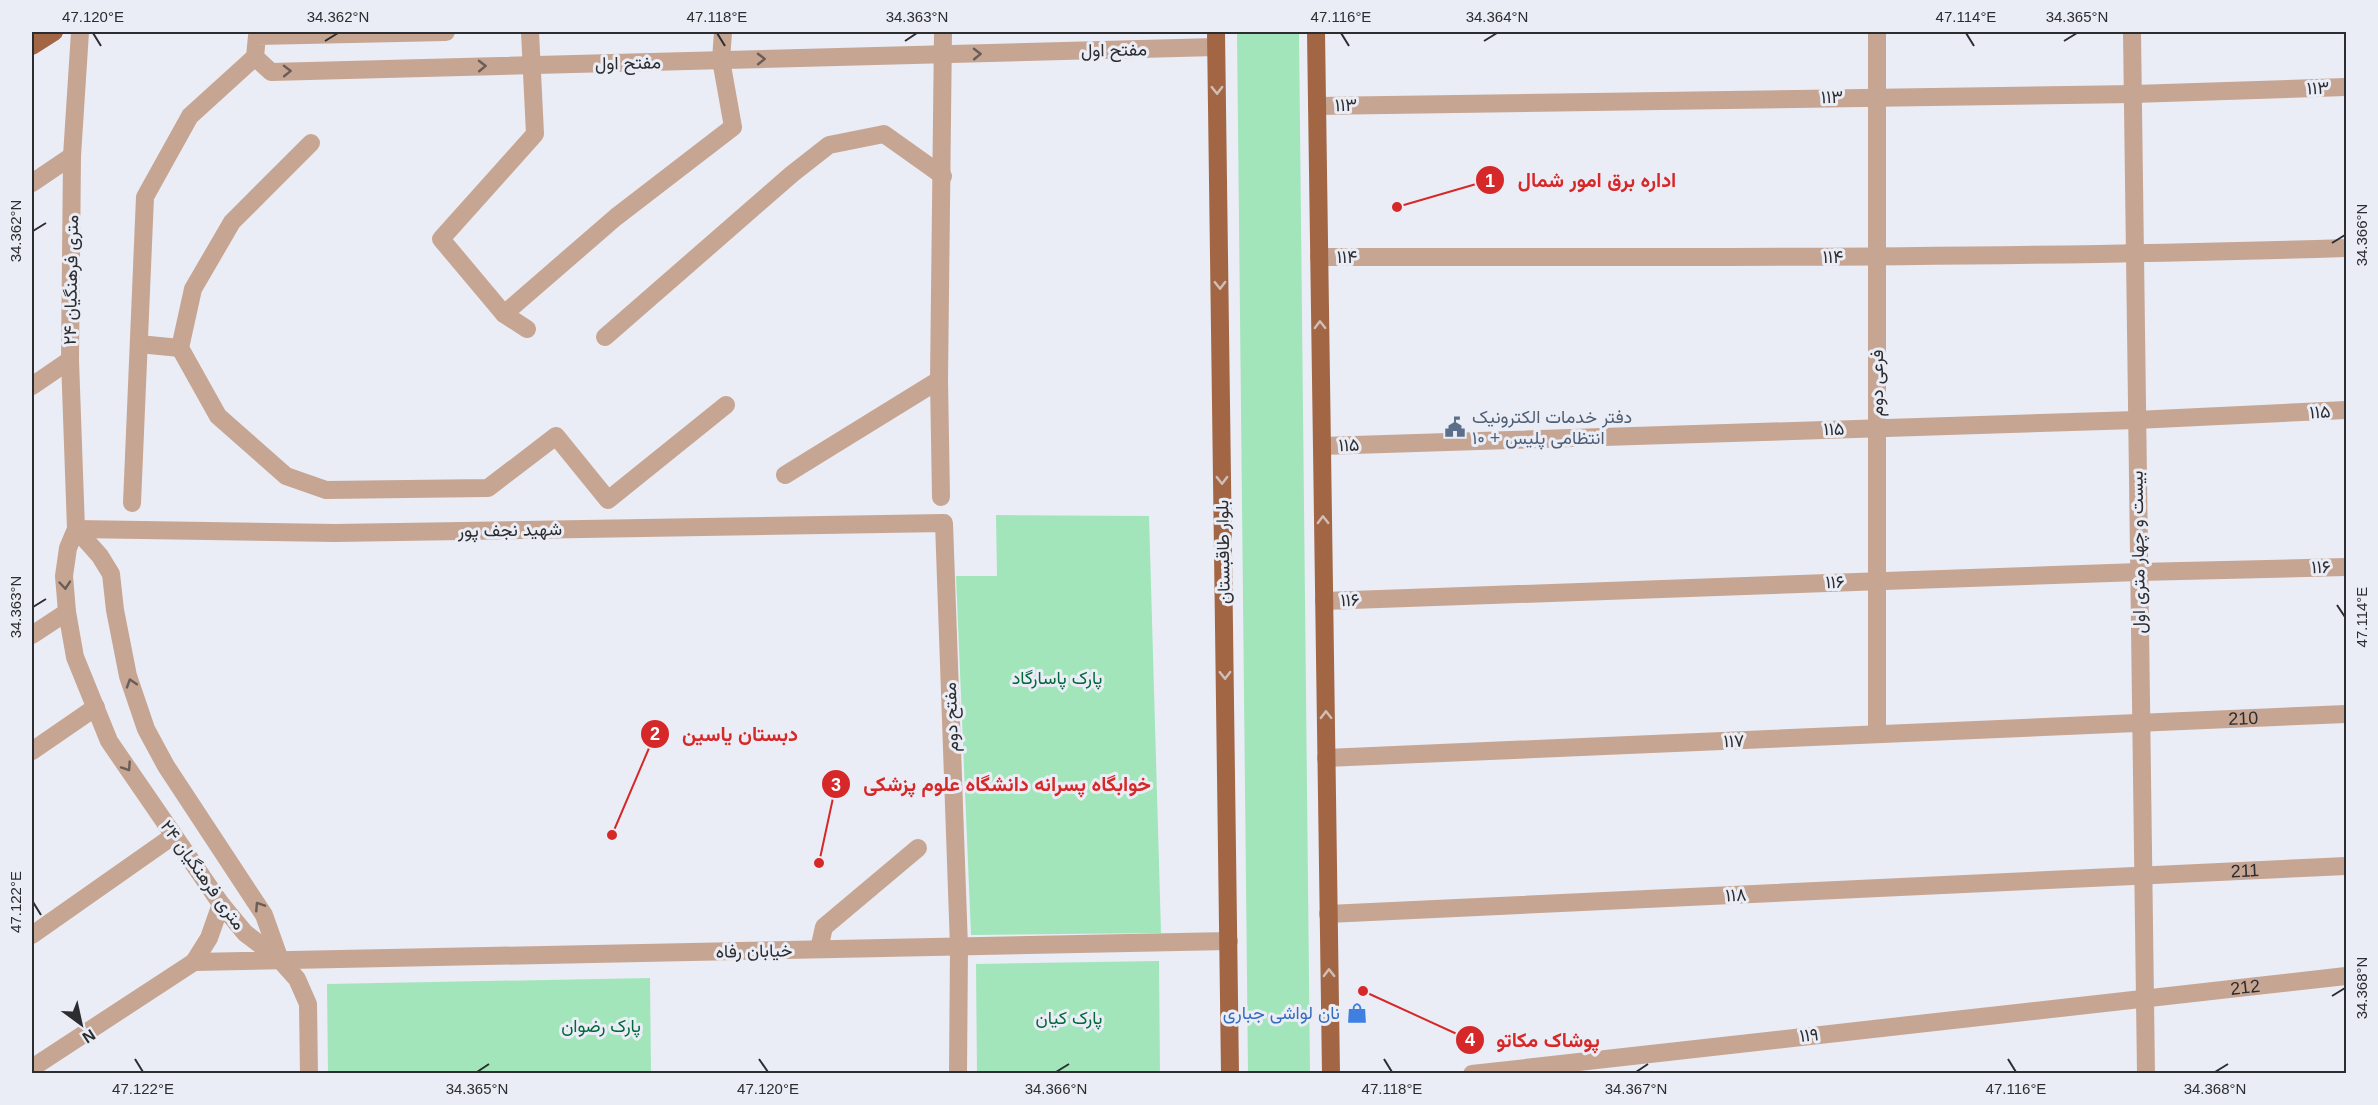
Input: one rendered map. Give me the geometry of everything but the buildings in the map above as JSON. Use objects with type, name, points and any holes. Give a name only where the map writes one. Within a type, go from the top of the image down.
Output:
[{"type":"main road","points":[[32,46],[54,32]]},
{"type":"main road","points":[[1316,32],[1330,1074]]},
{"type":"main road","name":"بلوار طاقبستان","points":[[1216,39],[1230,1074]]},
{"type":"street","name":"۲۴ متری فرهنگیان","points":[[80,32],[72,156],[70,360],[76,529],[68,548],[64,576],[75,657],[110,741],[173,836],[221,904],[245,933],[280,960]]},
{"type":"street","points":[[132,503],[145,197],[190,116],[255,57],[257,36],[446,32]]},
{"type":"street","points":[[526,329],[504,314],[441,239],[535,134],[530,32]]},
{"type":"street","points":[[504,314],[616,217],[733,127],[721,60],[723,32]]},
{"type":"street","points":[[941,497],[939,380],[943,32]]},
{"type":"street","name":"فرعی دوم","points":[[1877,32],[1877,734]]},
{"type":"street","name":"بیست و چهار متری اول","points":[[2132,32],[2146,1074]]},
{"type":"street","name":"مفتح اول","points":[[255,57],[272,72],[944,54],[1216,39]]},
{"type":"street","name":"۱۱۳","points":[[1317,106],[2134,94],[2346,87]]},
{"type":"street","points":[[604,337],[792,174],[829,145],[884,135],[943,176]]},
{"type":"street","points":[[311,143],[232,222],[193,289],[180,348],[218,416],[286,476],[326,490],[488,488],[556,436],[608,500],[726,405]]},
{"type":"street","points":[[32,183],[72,156]]},
{"type":"street","name":"۱۱۴","points":[[1319,258],[2134,255],[2346,248]]},
{"type":"street","points":[[139,344],[180,348]]},
{"type":"street","points":[[32,386],[70,360]]},
{"type":"street","points":[[785,475],[939,380]]},
{"type":"street","name":"۱۱۵","points":[[1322,446],[2136,420],[2346,410]]},
{"type":"street","name":"شهید نجف پور","points":[[76,529],[335,533],[944,523]]},
{"type":"street","name":"مفتح دوم","points":[[944,523],[958,946],[958,1074]]},
{"type":"street","name":"۲۴ متری فرهنگیان","points":[[76,529],[100,556],[111,574],[115,610],[128,676],[146,729],[166,766],[264,915],[280,960]]},
{"type":"street","name":"۱۱۶","points":[[1324,601],[2139,572],[2346,567]]},
{"type":"street","points":[[32,634],[68,612]]},
{"type":"street","points":[[32,751],[96,707]]},
{"type":"street","name":"210","points":[[2141,723],[2346,714]]},
{"type":"street","name":"۱۱۷","points":[[1326,758],[2141,723]]},
{"type":"street","points":[[32,935],[173,836]]},
{"type":"street","points":[[819,949],[824,927],[918,848]]},
{"type":"street","name":"211","points":[[2143,877],[2346,866]]},
{"type":"street","name":"۱۱۸","points":[[1328,914],[2143,877]]},
{"type":"street","points":[[32,1068],[194,962],[210,938],[221,904]]},
{"type":"street","name":"خیابان رفاه","points":[[194,962],[1229,941]]},
{"type":"street","points":[[280,960],[297,979],[308,1004],[309,1074]]},
{"type":"street","name":"212","points":[[2145,997],[2346,976]]},
{"type":"street","name":"۱۱۹","points":[[1472,1074],[2145,997]]},
{"type":"green space","points":[[1237,32],[1299,32],[1310,1073],[1248,1073]]},
{"type":"green space","name":"پارک پاسارگاد","points":[[996,515],[1149,516],[1161,933],[971,935],[956,576],[997,576]]},
{"type":"green space","name":"پارک کیان","points":[[1159,961],[1160,1073],[977,1073],[976,964]]},
{"type":"green space","name":"پارک رضوان","points":[[650,978],[651,1073],[328,1073],[327,984]]},
{"type":"place","name":"اداره برق امور شمال","points":[[1397,207]]},
{"type":"place","name":"دفتر خدمات الکترونیک انتظامی پلیس + ۱۰","points":[[1455,427]]},
{"type":"place","name":"دبستان یاسین","points":[[612,835]]},
{"type":"place","name":"خوابگاه پسرانه دانشگاه علوم پزشکی","points":[[819,863]]},
{"type":"place","name":"پوشاک مکاتو","points":[[1363,991]]},
{"type":"place","name":"نان لواشی جباری","points":[[1357,1013]]}]
